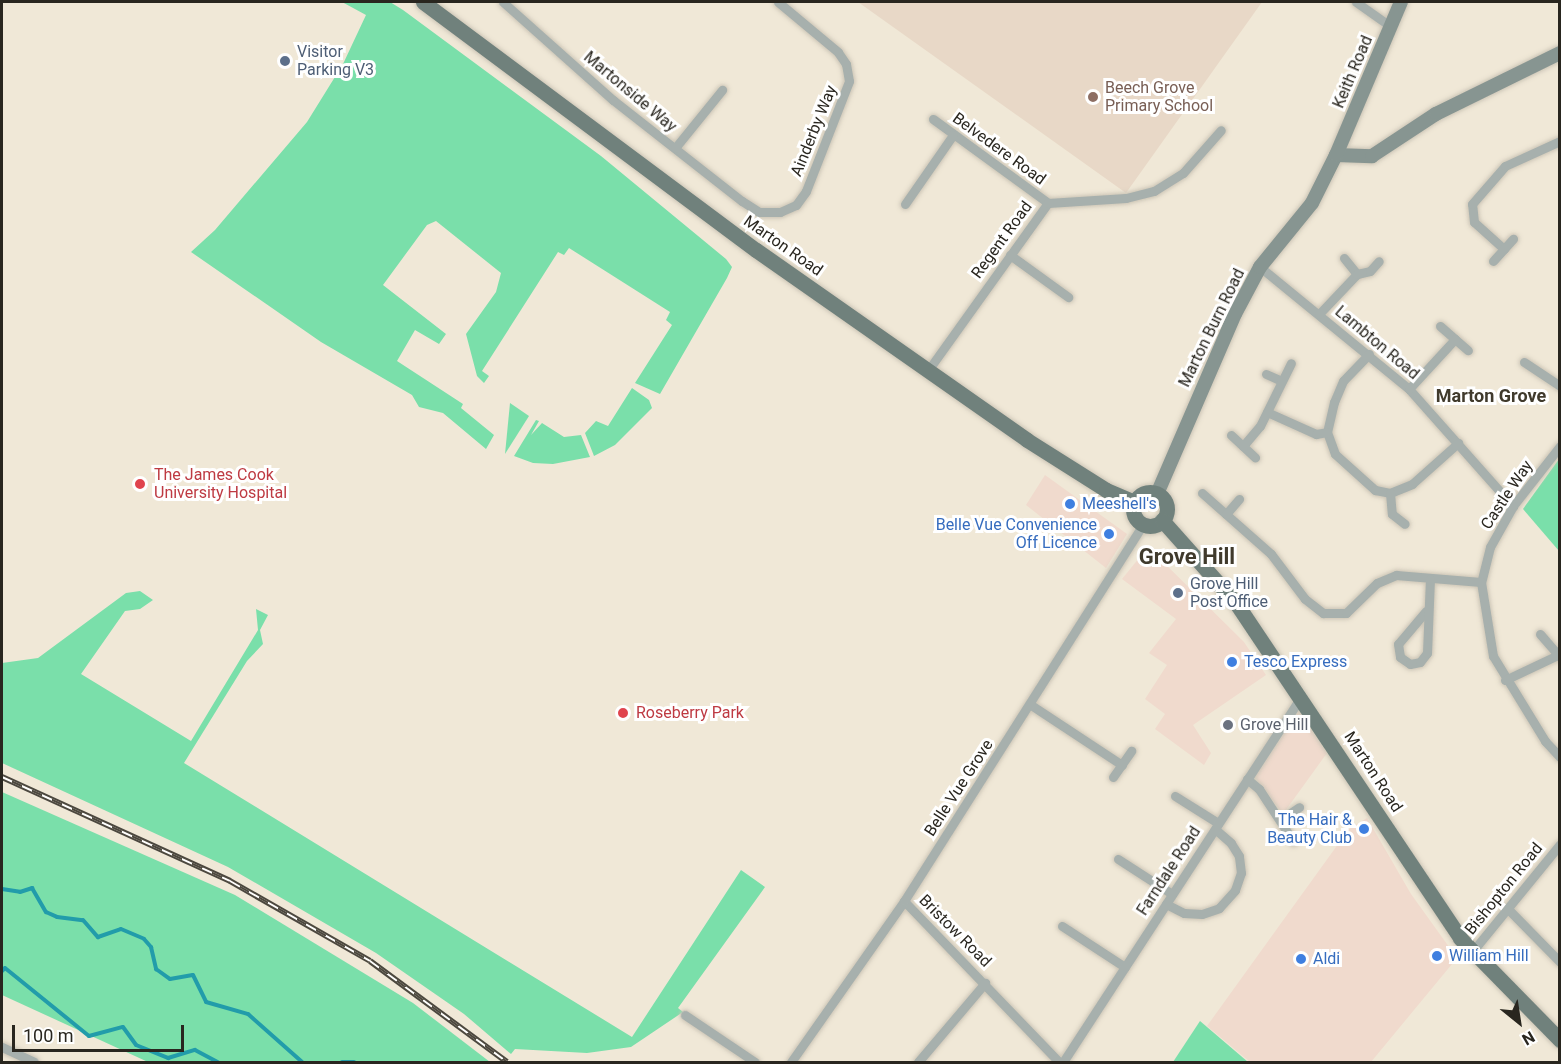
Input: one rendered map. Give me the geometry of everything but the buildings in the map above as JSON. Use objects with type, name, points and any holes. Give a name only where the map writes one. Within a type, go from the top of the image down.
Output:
[{"type":"main road","name":"Marton Road","points":[[423,2],[756,250],[1046,452],[1106,490],[1134,502]]},
{"type":"main road","points":[[1146,493],[1157,494],[1166,506],[1162,520],[1153,525],[1143,525],[1135,518],[1134,502],[1146,493]]},
{"type":"main road","name":"Marton Road","points":[[1162,520],[1236,603],[1472,952],[1560,1040]]},
{"type":"street","name":"Martonside Way","points":[[503,2],[613,100],[742,201]]},
{"type":"street","name":"Ainderby Way","points":[[742,201],[759,212],[780,212],[796,205],[807,191],[849,81],[846,64],[838,52],[778,2]]},
{"type":"street","points":[[1356,2],[1390,26]]},
{"type":"street","name":"Keith Road","points":[[1336,155],[1401,2]]},
{"type":"street","points":[[1336,155],[1372,156],[1436,114],[1560,53]]},
{"type":"street","points":[[675,148],[722,90]]},
{"type":"street","name":"Belvedere Road","points":[[933,119],[1048,203]]},
{"type":"street","name":"Regent Road","points":[[929,369],[1048,203],[1126,198],[1154,191],[1183,173],[1221,130]]},
{"type":"street","points":[[905,204],[953,135]]},
{"type":"street","points":[[1504,249],[1474,222],[1472,204],[1504,166],[1560,141]]},
{"type":"street","name":"Marton Burn Road","points":[[1157,494],[1184,427],[1260,267],[1312,203],[1336,155]]},
{"type":"street","points":[[1493,261],[1513,239]]},
{"type":"street","points":[[1010,255],[1068,297]]},
{"type":"street","points":[[1344,258],[1357,274]]},
{"type":"street","points":[[1319,314],[1357,274],[1370,271],[1379,261]]},
{"type":"street","name":"Lambton Road","points":[[1260,267],[1409,389],[1513,506]]},
{"type":"street","points":[[1440,326],[1468,350]]},
{"type":"street","points":[[1409,389],[1455,339]]},
{"type":"street","points":[[1369,354],[1343,381],[1327,432],[1335,454],[1375,490],[1390,493],[1412,484],[1458,443]]},
{"type":"street","points":[[1524,362],[1560,386]]},
{"type":"street","points":[[1243,446],[1267,412],[1291,363]]},
{"type":"street","points":[[1266,374],[1282,381]]},
{"type":"street","points":[[1267,412],[1316,434],[1327,432]]},
{"type":"street","points":[[1231,435],[1255,457]]},
{"type":"street","name":"Castle Way","points":[[1560,446],[1513,506],[1490,547],[1480,582],[1485,628],[1505,680],[1560,757]]},
{"type":"street","points":[[1202,493],[1270,554],[1305,599],[1323,613],[1346,613],[1386,577],[1480,582]]},
{"type":"street","points":[[1390,493],[1392,514],[1404,524]]},
{"type":"street","points":[[1226,514],[1239,499]]},
{"type":"street","name":"Belle Vue Grove","points":[[791,1062],[904,901],[1031,705],[1143,525]]},
{"type":"street","points":[[1426,611],[1398,644],[1400,657],[1410,664],[1420,662],[1427,653],[1426,611],[1430,579]]},
{"type":"street","points":[[1505,680],[1559,656],[1540,633]]},
{"type":"street","name":"Farndale Road","points":[[1061,1062],[1301,697]]},
{"type":"street","points":[[1031,705],[1122,765]]},
{"type":"street","points":[[1113,777],[1131,751]]},
{"type":"street","points":[[1247,779],[1280,820],[1293,841]]},
{"type":"street","points":[[1166,904],[1184,913],[1202,914],[1219,908],[1235,890],[1241,873],[1239,856],[1232,843],[1216,826],[1175,796]]},
{"type":"street","points":[[1280,820],[1299,807]]},
{"type":"street","name":"Bishopton Road","points":[[1472,952],[1560,844]]},
{"type":"street","points":[[1118,859],[1172,894]]},
{"type":"street","name":"Bristow Road","points":[[904,901],[1061,1062]]},
{"type":"street","points":[[1508,909],[1560,962]]},
{"type":"street","points":[[1062,926],[1125,967]]},
{"type":"street","points":[[918,1062],[984,983]]},
{"type":"street","points":[[685,1015],[755,1062]]},
{"type":"street","points":[[2,1047],[34,1062]]},
{"type":"shaded area","name":"Beech Grove Primary School","points":[[858,2],[1262,2],[1126,193]]},
{"type":"shaded area","points":[[1045,475],[1127,534],[1106,568],[1026,505]]},
{"type":"shaded area","points":[[1148,547],[1244,642],[1266,675],[1193,725],[1211,753],[1204,765],[1155,729],[1165,714],[1145,699],[1167,665],[1149,653],[1176,619],[1122,579]]},
{"type":"shaded area","points":[[1299,711],[1327,753],[1283,814],[1255,777]]},
{"type":"shaded area","points":[[1367,818],[1411,894],[1457,958],[1371,1062],[1250,1062],[1207,1026],[1349,829]]},
{"type":"green space","points":[[342,2],[390,2],[403,10],[601,156],[726,259],[732,267],[727,278],[660,394],[635,383],[672,325],[666,320],[670,312],[569,248],[564,255],[558,252],[482,371],[489,376],[484,383],[477,376],[466,334],[496,292],[501,273],[436,221],[427,225],[383,285],[446,334],[439,344],[415,330],[397,361],[463,404],[461,408],[494,435],[486,449],[443,413],[419,407],[412,395],[321,342],[191,252],[215,230],[307,122],[343,64],[366,15]]},
{"type":"green space","points":[[632,388],[649,400],[652,408],[615,445],[594,456],[585,433],[596,421],[608,426]]},
{"type":"green space","points":[[510,403],[529,416],[505,454]]},
{"type":"green space","points":[[536,420],[539,421],[531,435],[542,423],[564,437],[581,435],[590,457],[553,464],[533,463],[514,456]]},
{"type":"green space","points":[[1559,459],[1559,551],[1523,509]]},
{"type":"green space","points":[[140,591],[153,600],[140,609],[125,611],[81,674],[191,741],[258,630],[256,609],[268,615],[260,630],[263,644],[247,661],[184,763],[632,1037],[741,870],[765,887],[678,1008],[683,1012],[631,1047],[587,1053],[515,1049],[511,1054],[464,1014],[376,953],[228,867],[2,763],[2,663],[38,658],[126,593]]},
{"type":"green space","points":[[2,792],[235,895],[413,1003],[490,1062],[148,1062],[2,995]]},
{"type":"green space","points":[[1200,1021],[1248,1062],[1173,1062]]},
{"type":"waterway","points":[[2,889],[20,892],[32,888],[46,912],[57,917],[83,920],[98,937],[121,929],[144,939],[151,947],[156,969],[170,979],[193,975],[206,1002],[248,1014],[302,1062]]},
{"type":"waterway","points":[[2,971],[5,968],[89,1036],[123,1027],[136,1045],[168,1058],[195,1050],[218,1062]]},
{"type":"waterway","points":[[342,1062],[354,1062]]},
{"type":"railway","points":[[2,777],[230,881],[370,961],[507,1062]]},
{"type":"place","name":"Visitor Parking V3","points":[[285,61]]},
{"type":"place","name":"Beech Grove Primary School","points":[[1093,97]]},
{"type":"place","name":"The James Cook University Hospital","points":[[140,484]]},
{"type":"place","name":"Meeshell's","points":[[1070,504]]},
{"type":"place","name":"Belle Vue Convenience Off Licence","points":[[1109,534]]},
{"type":"place","name":"Grove Hill Post Office","points":[[1178,593]]},
{"type":"place","name":"Tesco Express","points":[[1232,662]]},
{"type":"place","name":"Roseberry Park","points":[[623,713]]},
{"type":"place","name":"Grove Hill","points":[[1228,725]]},
{"type":"place","name":"The Hair & Beauty Club","points":[[1364,829]]},
{"type":"place","name":"William Hill","points":[[1437,956]]},
{"type":"place","name":"Aldi","points":[[1301,959]]},
{"type":"district","name":"Marton Grove","points":[[1491,396]]},
{"type":"district","name":"Grove Hill","points":[[1187,557]]}]
